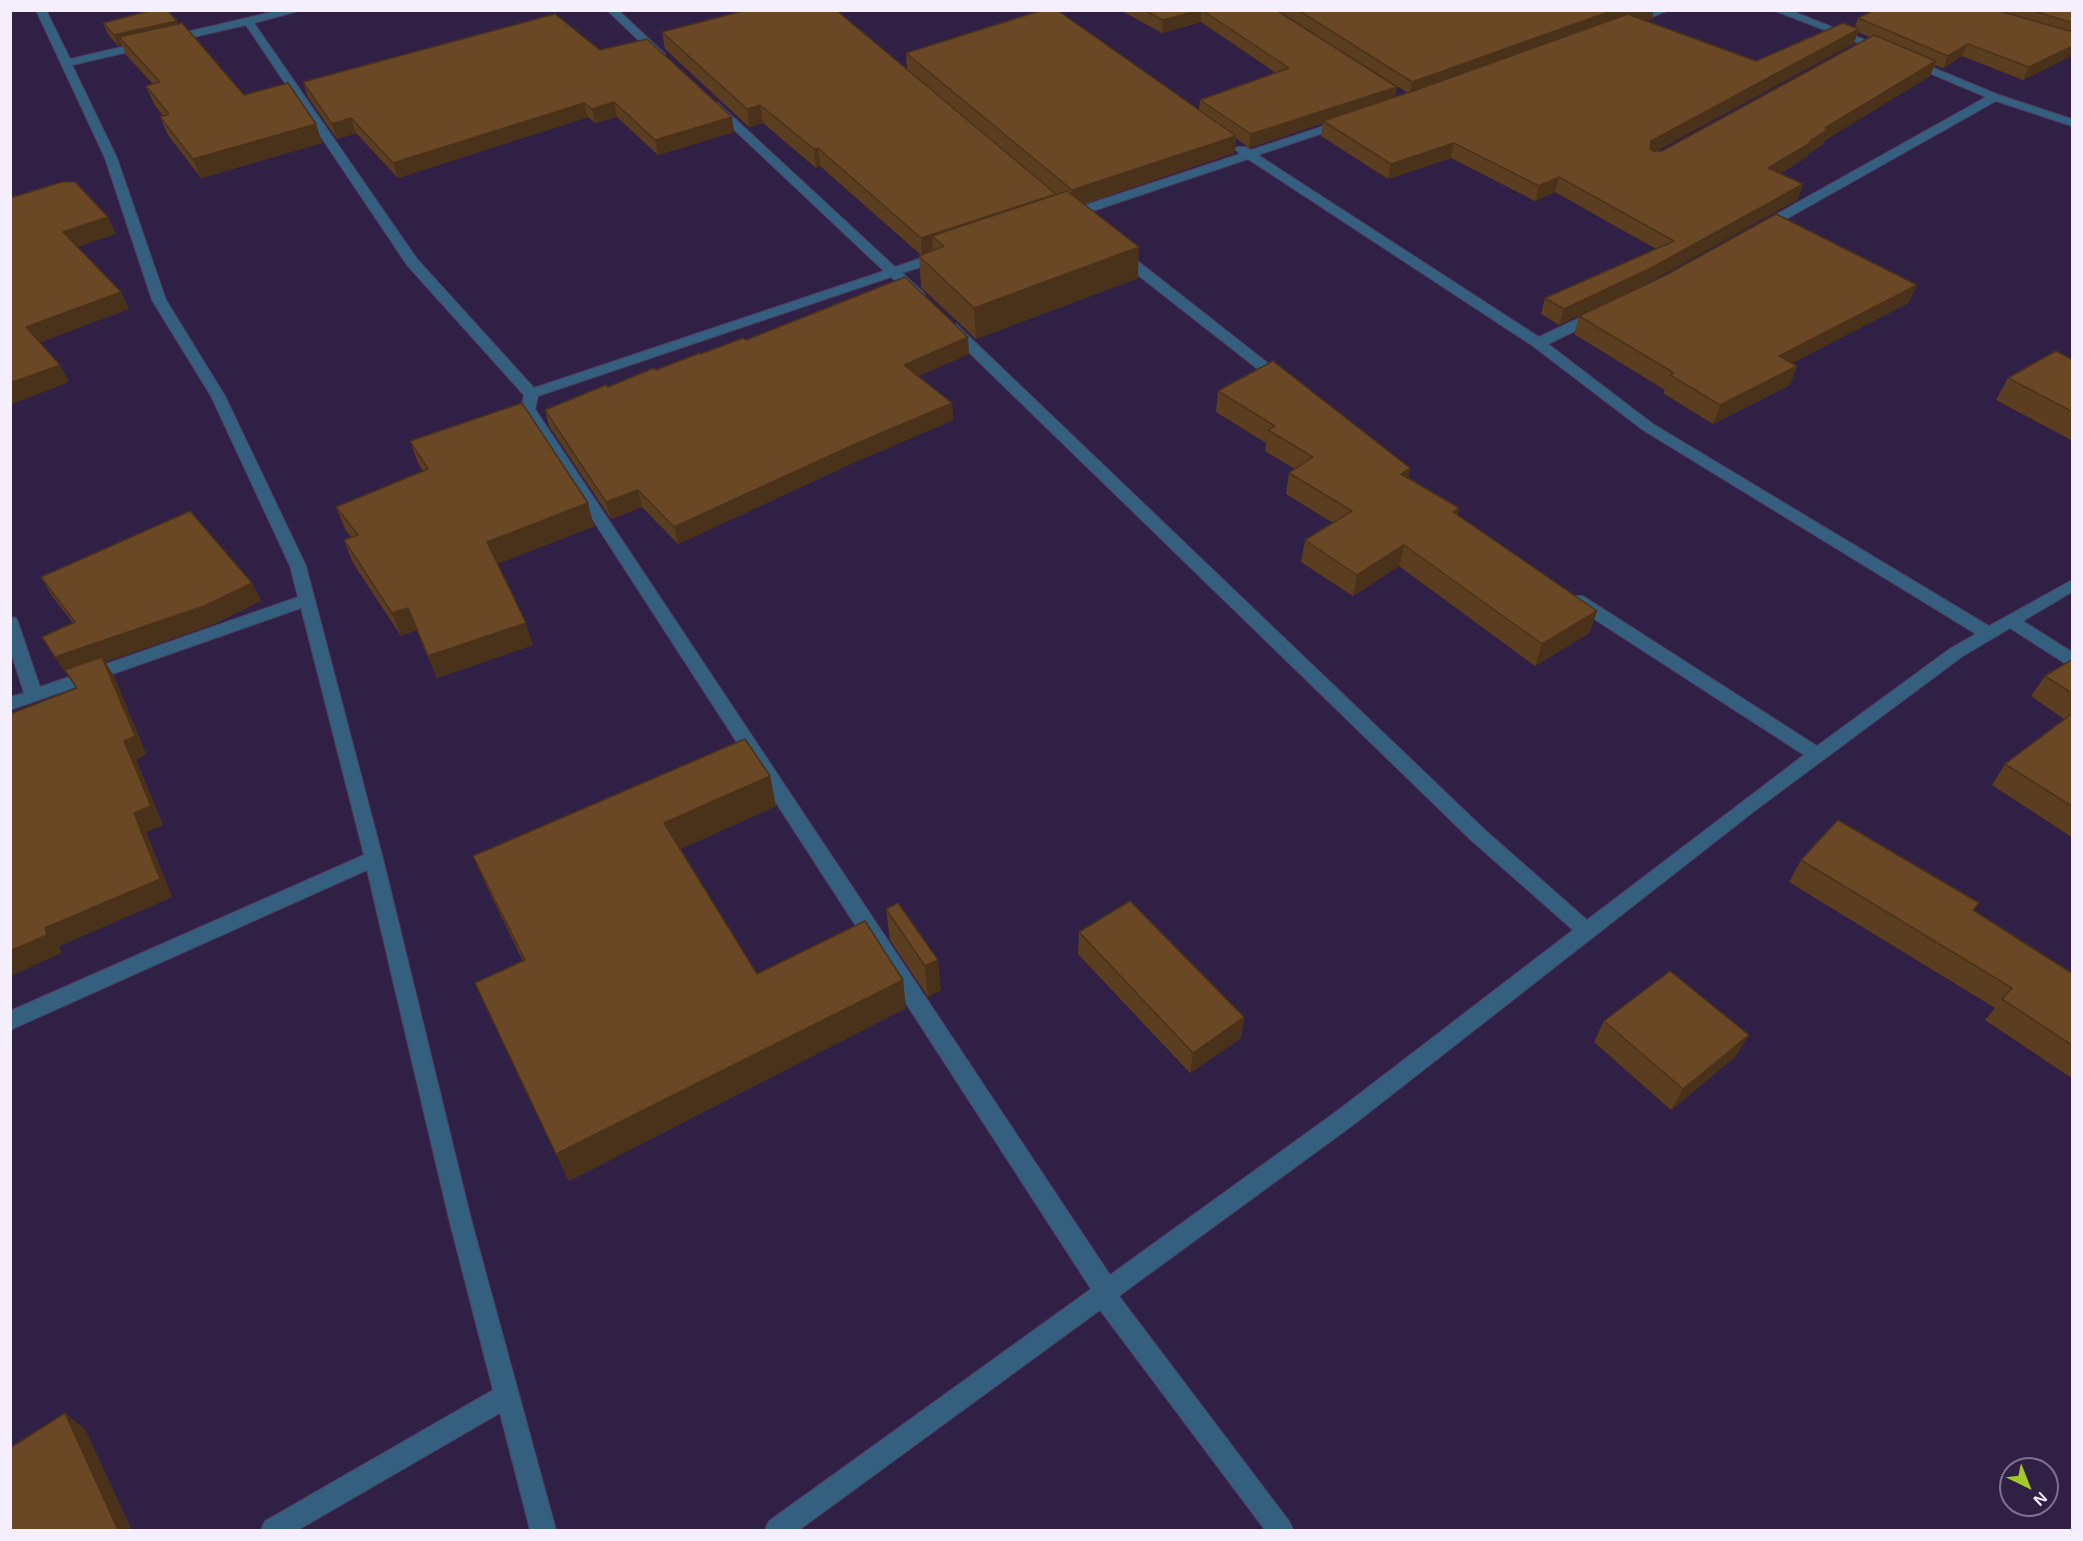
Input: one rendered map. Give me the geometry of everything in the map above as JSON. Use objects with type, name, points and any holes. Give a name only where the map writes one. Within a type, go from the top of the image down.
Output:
[{"type":"street","points":[[41,10],[111,158],[159,300],[218,396],[298,566],[374,858],[460,1219],[543,1530]]},
{"type":"street","points":[[67,63],[297,10]]},
{"type":"street","points":[[612,10],[672,66]]},
{"type":"street","points":[[1620,26],[1664,10]]},
{"type":"street","points":[[1778,10],[1862,45],[1894,54],[1995,97],[2073,123]]},
{"type":"street","points":[[248,21],[412,262],[531,394]]},
{"type":"street","points":[[1747,236],[1995,97]]},
{"type":"street","points":[[706,98],[894,271],[1478,835],[1587,931]]},
{"type":"street","points":[[1067,215],[1355,118]]},
{"type":"street","points":[[1228,140],[1538,343],[1648,427],[1989,634]]},
{"type":"street","points":[[1107,244],[1292,389]]},
{"type":"street","points":[[531,394],[949,254]]},
{"type":"street","points":[[1538,343],[1612,308]]},
{"type":"street","points":[[531,394],[528,409],[1107,1292]]},
{"type":"street","points":[[778,1530],[1345,1118],[1817,755],[1957,652],[2073,585]]},
{"type":"street","points":[[1566,593],[1817,755]]},
{"type":"street","points":[[10,704],[307,600]]},
{"type":"street","points":[[2011,621],[2073,660]]},
{"type":"street","points":[[10,622],[34,696]]},
{"type":"street","points":[[10,1021],[374,858]]},
{"type":"street","points":[[1107,1292],[1104,1296],[1280,1530]]},
{"type":"street","points":[[274,1530],[506,1396]]},
{"type":"building","points":[[153,10],[167,10],[177,21],[114,35],[103,23]]},
{"type":"building","points":[[747,10],[836,10],[1056,194],[921,238],[818,148],[814,149],[760,105],[747,109],[662,32]]},
{"type":"building","points":[[1043,10],[1057,10],[1236,136],[1072,190],[906,53]]},
{"type":"building","points":[[1144,10],[1200,10],[1163,20]]},
{"type":"building","points":[[1202,10],[1276,10],[1397,87],[1251,134],[1200,100],[1289,68]]},
{"type":"building","points":[[1298,10],[1614,10],[1412,82]]},
{"type":"building","points":[[1641,10],[1630,15],[1756,61],[1843,23],[1859,29],[1651,141],[1650,149],[1653,151],[1662,151],[1874,35],[1936,61],[1825,128],[1829,129],[1768,168],[1803,184],[1653,267],[1564,309],[1545,298],[1674,241],[1559,177],[1539,186],[1454,143],[1391,164],[1323,121],[1416,90]]},
{"type":"building","points":[[1874,10],[1996,10],[2073,32],[2073,46],[2029,67],[1968,44],[1948,56],[1858,18]]},
{"type":"building","points":[[2030,10],[2073,10],[2073,23]]},
{"type":"building","points":[[555,14],[600,50],[647,39],[732,117],[655,140],[614,102],[592,109],[584,103],[393,163],[351,118],[332,124],[303,82]]},
{"type":"building","points":[[182,23],[244,95],[288,83],[316,124],[193,159],[160,117],[169,114],[146,86],[160,82],[119,37]]},
{"type":"building","points":[[62,182],[75,182],[108,217],[63,232],[121,292],[26,327],[60,365],[10,383],[10,198]]},
{"type":"building","points":[[1067,191],[1139,247],[974,308],[919,256],[944,246],[932,236]]},
{"type":"building","points":[[1776,214],[1917,285],[1779,356],[1797,366],[1720,405],[1670,375],[1674,373],[1579,316],[1666,275]]},
{"type":"building","points":[[905,277],[968,337],[904,365],[952,403],[853,445],[674,527],[638,490],[606,502],[545,410],[654,368],[656,370],[743,338],[746,340]]},
{"type":"building","points":[[2056,351],[2073,360],[2073,412],[2008,378]]},
{"type":"building","points":[[1273,361],[1410,468],[1401,474],[1459,508],[1453,512],[1597,611],[1542,644],[1404,545],[1357,575],[1305,540],[1352,511],[1289,473],[1313,457],[1268,430],[1275,426],[1218,391]]},
{"type":"building","points":[[522,403],[588,503],[487,542],[526,623],[428,656],[408,608],[392,613],[344,540],[358,535],[336,507],[428,469],[410,441]]},
{"type":"building","points":[[190,511],[252,583],[204,606],[55,657],[42,637],[75,622],[41,577]]},
{"type":"building","points":[[102,657],[135,736],[124,741],[151,806],[134,813],[160,879],[45,928],[47,935],[10,951],[10,714],[77,688],[65,670]]},
{"type":"building","points":[[2073,659],[2073,694],[2045,676]]},
{"type":"building","points":[[2073,713],[2073,807],[2005,764]]},
{"type":"building","points":[[745,739],[770,776],[664,823],[757,974],[865,921],[903,980],[556,1154],[475,983],[525,960],[473,856]]},
{"type":"building","points":[[1838,820],[1979,903],[1973,910],[2073,974],[2073,1046],[2002,999],[2012,988],[1801,860]]},
{"type":"building","points":[[1130,901],[1244,1017],[1193,1053],[1079,932]]},
{"type":"building","points":[[898,903],[938,960],[925,966],[886,909]]},
{"type":"building","points":[[1670,971],[1749,1035],[1683,1089],[1604,1021]]},
{"type":"building","points":[[65,1413],[118,1530],[10,1530],[10,1448]]}]
